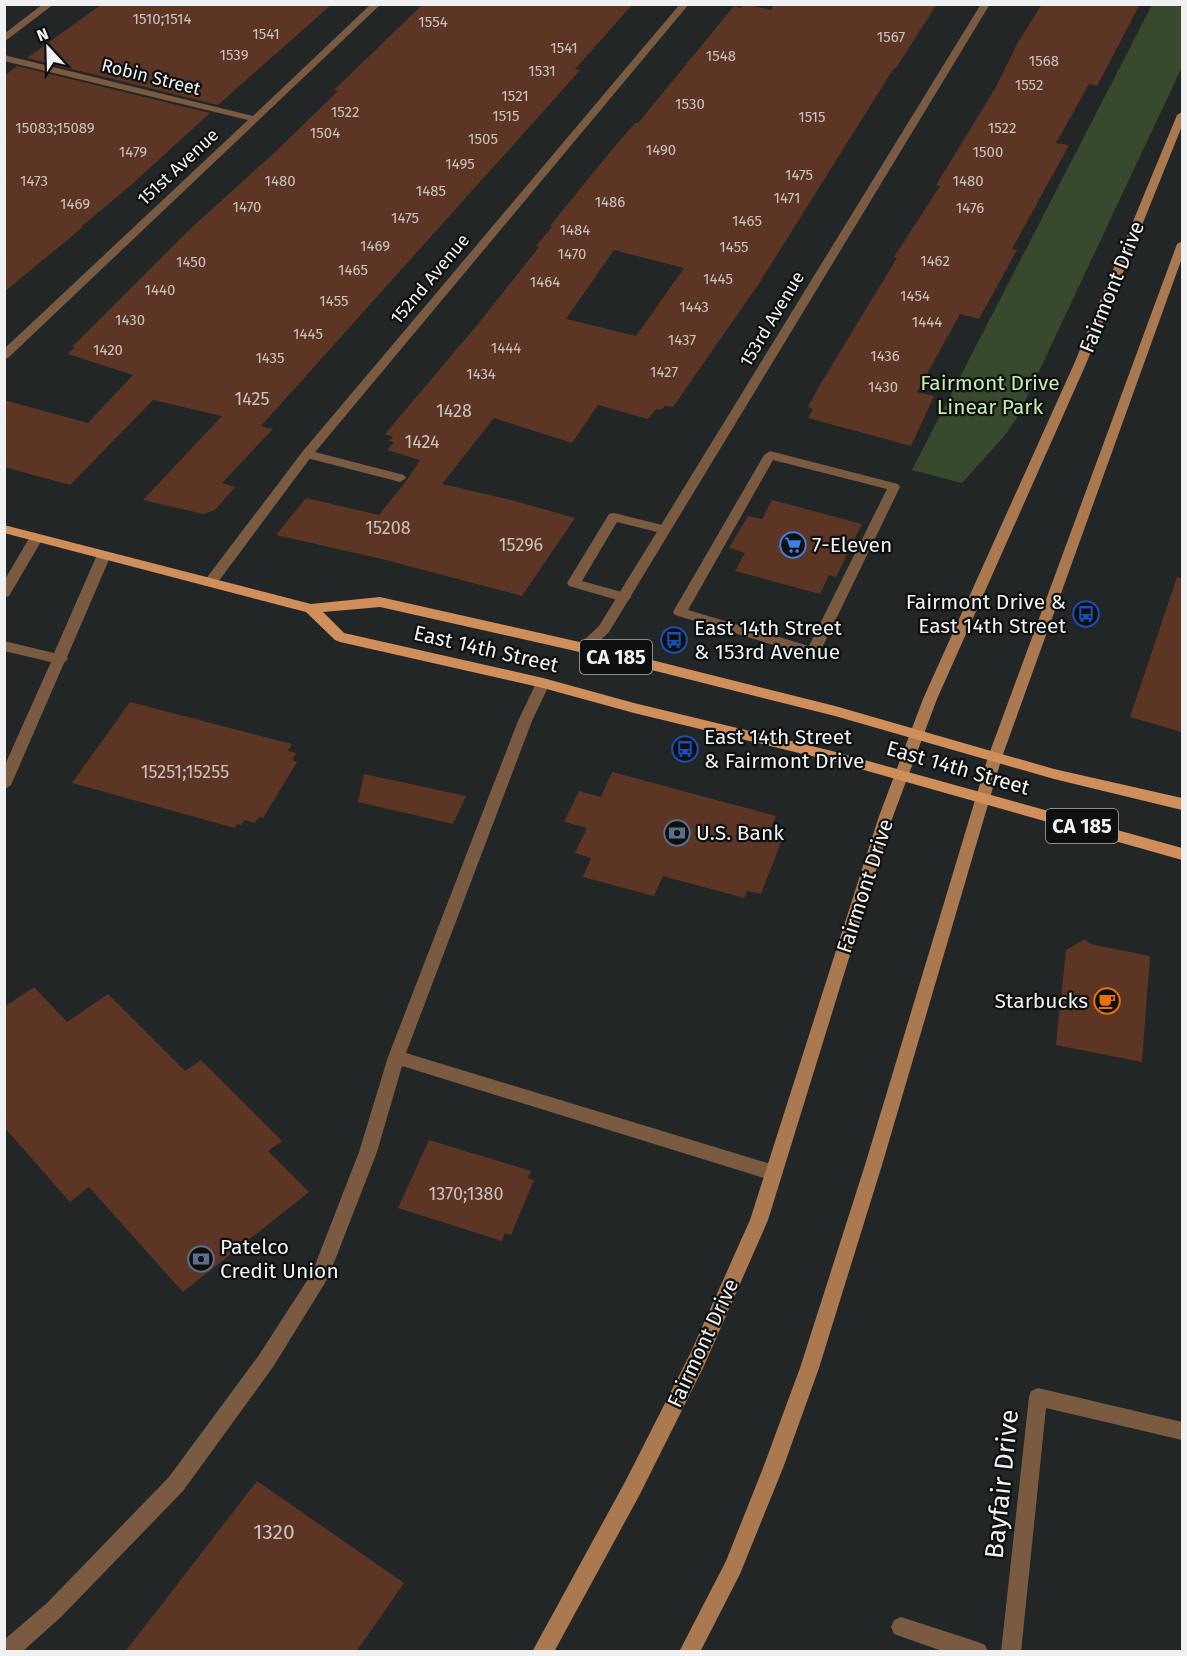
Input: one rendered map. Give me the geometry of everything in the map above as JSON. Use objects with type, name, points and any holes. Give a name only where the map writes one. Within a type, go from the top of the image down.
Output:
[{"type":"main road","name":"Fairmont Drive","points":[[542,1652],[632,1489],[697,1360],[759,1220],[885,819],[930,699],[1080,364],[1182,115]]},
{"type":"main road","points":[[689,1652],[732,1569],[800,1398],[854,1236],[995,757],[1182,244]]},
{"type":"main road","name":"East 14th Street","points":[[4,529],[311,609],[380,602],[584,648],[835,711],[1067,777],[1182,804]]},
{"type":"main road","name":"East 14th Street","points":[[311,609],[340,638],[543,683],[634,708],[902,774],[1182,854]]},
{"type":"street","points":[[4,39],[50,4]]},
{"type":"street","name":"151st Avenue","points":[[4,356],[10,343],[377,4]]},
{"type":"street","name":"152nd Avenue","points":[[210,583],[307,454],[685,4]]},
{"type":"street","name":"153rd Avenue","points":[[584,648],[604,629],[624,597],[986,4]]},
{"type":"street","name":"Robin Street","points":[[4,58],[254,119]]},
{"type":"street","points":[[307,454],[400,478]]},
{"type":"street","points":[[770,455],[894,487],[813,652],[761,638],[680,612],[770,455]]},
{"type":"street","points":[[624,597],[574,583],[614,517],[665,530]]},
{"type":"street","points":[[4,593],[36,538]]},
{"type":"street","points":[[4,785],[104,555]]},
{"type":"street","points":[[4,646],[32,654],[61,658]]},
{"type":"street","points":[[6,1652],[54,1610],[176,1484],[266,1361],[319,1278],[368,1152],[396,1057],[525,721],[543,683]]},
{"type":"street","points":[[396,1057],[774,1173]]},
{"type":"street","name":"Bayfair Drive","points":[[1011,1652],[1038,1397],[1182,1431]]},
{"type":"street","points":[[901,1627],[978,1652]]},
{"type":"green space","name":"Fairmont Drive Linear Park","points":[[1152,5],[1182,5],[1182,67],[1018,416],[1006,434],[962,483],[912,470]]},
{"type":"building","points":[[102,4],[332,4],[218,105],[27,58]]},
{"type":"building","points":[[423,4],[633,4],[575,69],[580,70],[558,95],[261,426],[273,429],[222,483],[235,487],[215,510],[203,514],[143,500],[222,416],[153,400],[70,485],[4,467],[4,400],[88,423],[133,375],[68,354],[75,347],[72,347],[189,230],[338,91],[334,90]]},
{"type":"building","points":[[745,4],[771,10],[774,4],[937,4],[894,68],[758,285],[673,407],[665,406],[661,410],[656,409],[648,419],[598,405],[572,443],[494,418],[442,484],[575,518],[522,596],[382,559],[276,535],[306,498],[379,515],[420,460],[387,450],[394,442],[389,441],[393,437],[385,434],[478,324],[539,247],[536,246],[552,227],[550,226],[610,152],[635,123],[638,123],[734,6],[741,8]],"holes":[[[614,250],[684,268],[636,336],[566,319]]]},
{"type":"building","points":[[1042,4],[1140,4],[1097,86],[1089,84],[1056,143],[1069,145],[1012,249],[1017,250],[979,319],[960,314],[917,392],[934,396],[911,446],[808,418],[813,409],[808,407],[818,388],[897,258],[894,257],[940,186],[936,185],[996,87],[1017,44]]},
{"type":"building","points":[[17,66],[210,113],[81,227],[83,227],[4,292],[4,76]]},
{"type":"building","name":"7-Eleven","points":[[772,500],[862,524],[836,577],[829,575],[820,594],[735,571],[745,553],[729,548],[748,516],[762,519]]},
{"type":"building","points":[[1177,577],[1182,578],[1182,732],[1130,717]]},
{"type":"building","points":[[130,702],[292,744],[288,751],[296,753],[292,760],[297,762],[263,818],[259,817],[255,823],[245,820],[241,825],[237,824],[235,828],[72,783]]},
{"type":"building","name":"U.S. Bank","points":[[612,772],[776,816],[767,838],[781,842],[761,894],[747,891],[744,898],[663,876],[654,896],[583,877],[591,858],[575,853],[587,828],[564,822],[579,791],[601,797]]},
{"type":"building","points":[[364,774],[466,796],[453,824],[358,802]]},
{"type":"building","name":"Starbucks","points":[[1085,939],[1090,944],[1150,956],[1142,1062],[1056,1045],[1066,950]]},
{"type":"building","points":[[34,987],[67,1022],[108,994],[185,1071],[201,1060],[282,1141],[268,1151],[309,1192],[183,1292],[89,1187],[70,1202],[4,1127],[4,1007]]},
{"type":"building","points":[[429,1140],[531,1171],[528,1178],[534,1180],[511,1235],[505,1233],[502,1241],[398,1208]]},
{"type":"building","points":[[257,1481],[404,1583],[356,1652],[125,1652]]},
{"type":"place","name":"7-Eleven","points":[[793,545]]},
{"type":"place","name":"Fairmont Drive & East 14th Street","points":[[1086,614]]},
{"type":"place","name":"East 14th Street & 153rd Avenue","points":[[674,640]]},
{"type":"place","name":"East 14th Street & Fairmont Drive","points":[[685,749]]},
{"type":"place","name":"U.S. Bank","points":[[677,833]]},
{"type":"place","name":"Starbucks","points":[[1107,1001]]},
{"type":"place","name":"Patelco Credit Union","points":[[201,1259]]}]
